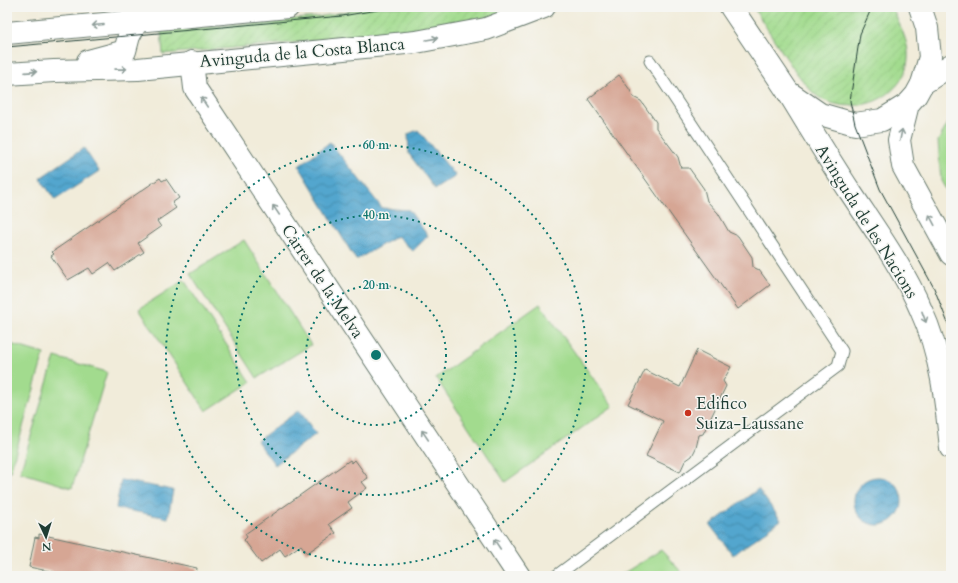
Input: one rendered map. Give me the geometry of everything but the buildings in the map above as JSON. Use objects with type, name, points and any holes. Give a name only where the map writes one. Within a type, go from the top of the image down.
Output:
[{"type":"street","points":[[7,33],[135,14],[288,7]]},
{"type":"street","name":"Avinguda de la Costa Blanca","points":[[7,74],[54,71],[138,69],[192,62],[416,42],[486,29],[544,7]]},
{"type":"street","name":"Avinguda de les Nacions","points":[[731,7],[788,92],[848,189],[903,272],[922,310],[932,340],[946,394],[951,448]]},
{"type":"street","points":[[788,92],[820,114],[855,124],[882,120],[908,104],[916,95],[922,84],[930,57],[927,28],[920,7]]},
{"type":"street","name":"Avinguda de la Costa Blanca","points":[[54,71],[126,51],[135,14]]},
{"type":"street","name":"Carrer de la Melva","points":[[192,62],[195,88],[519,576]]},
{"type":"street","points":[[922,84],[951,65]]},
{"type":"street","points":[[908,104],[899,140],[903,166],[951,254]]},
{"type":"lane","points":[[556,576],[838,366],[842,351],[650,61]]},
{"type":"green space","points":[[368,7],[516,7],[483,20],[444,28],[394,34],[163,54],[161,31],[318,17]]},
{"type":"green space","points":[[753,7],[892,7],[907,46],[908,59],[904,73],[897,85],[887,94],[875,101],[861,105],[847,106],[820,98],[804,83],[775,42]]},
{"type":"green space","points":[[951,118],[951,198],[941,181],[938,141]]},
{"type":"green space","points":[[244,240],[311,345],[257,378],[190,274]]},
{"type":"green space","points":[[184,280],[251,382],[206,411],[139,309]]},
{"type":"green space","points":[[540,304],[613,406],[505,482],[436,378]]},
{"type":"green space","points":[[7,343],[44,354],[10,472],[7,471]]},
{"type":"green space","points":[[55,357],[107,372],[72,488],[20,472]]},
{"type":"green space","points":[[661,550],[685,576],[619,576]]},
{"type":"water","points":[[418,130],[456,176],[435,189],[409,154],[408,134]]},
{"type":"water","points":[[330,142],[382,208],[409,210],[428,236],[413,251],[397,236],[356,260],[299,166]]},
{"type":"water","points":[[84,148],[99,171],[55,200],[40,178]]},
{"type":"water","points":[[299,410],[316,434],[275,465],[257,441]]},
{"type":"water","points":[[873,477],[883,477],[895,484],[902,496],[902,506],[895,518],[883,525],[873,525],[865,521],[858,514],[854,506],[854,496],[858,488],[865,481]]},
{"type":"water","points":[[121,480],[173,490],[168,518],[116,508]]},
{"type":"water","points":[[758,489],[781,520],[733,555],[710,525]]},
{"type":"tram line","points":[[7,47],[342,16],[395,7]]},
{"type":"tram line","points":[[872,7],[860,34],[850,101],[855,124],[880,189],[934,288],[951,331]]},
{"type":"place","name":"Edifico Suiza-Laussane","points":[[688,413]]}]
